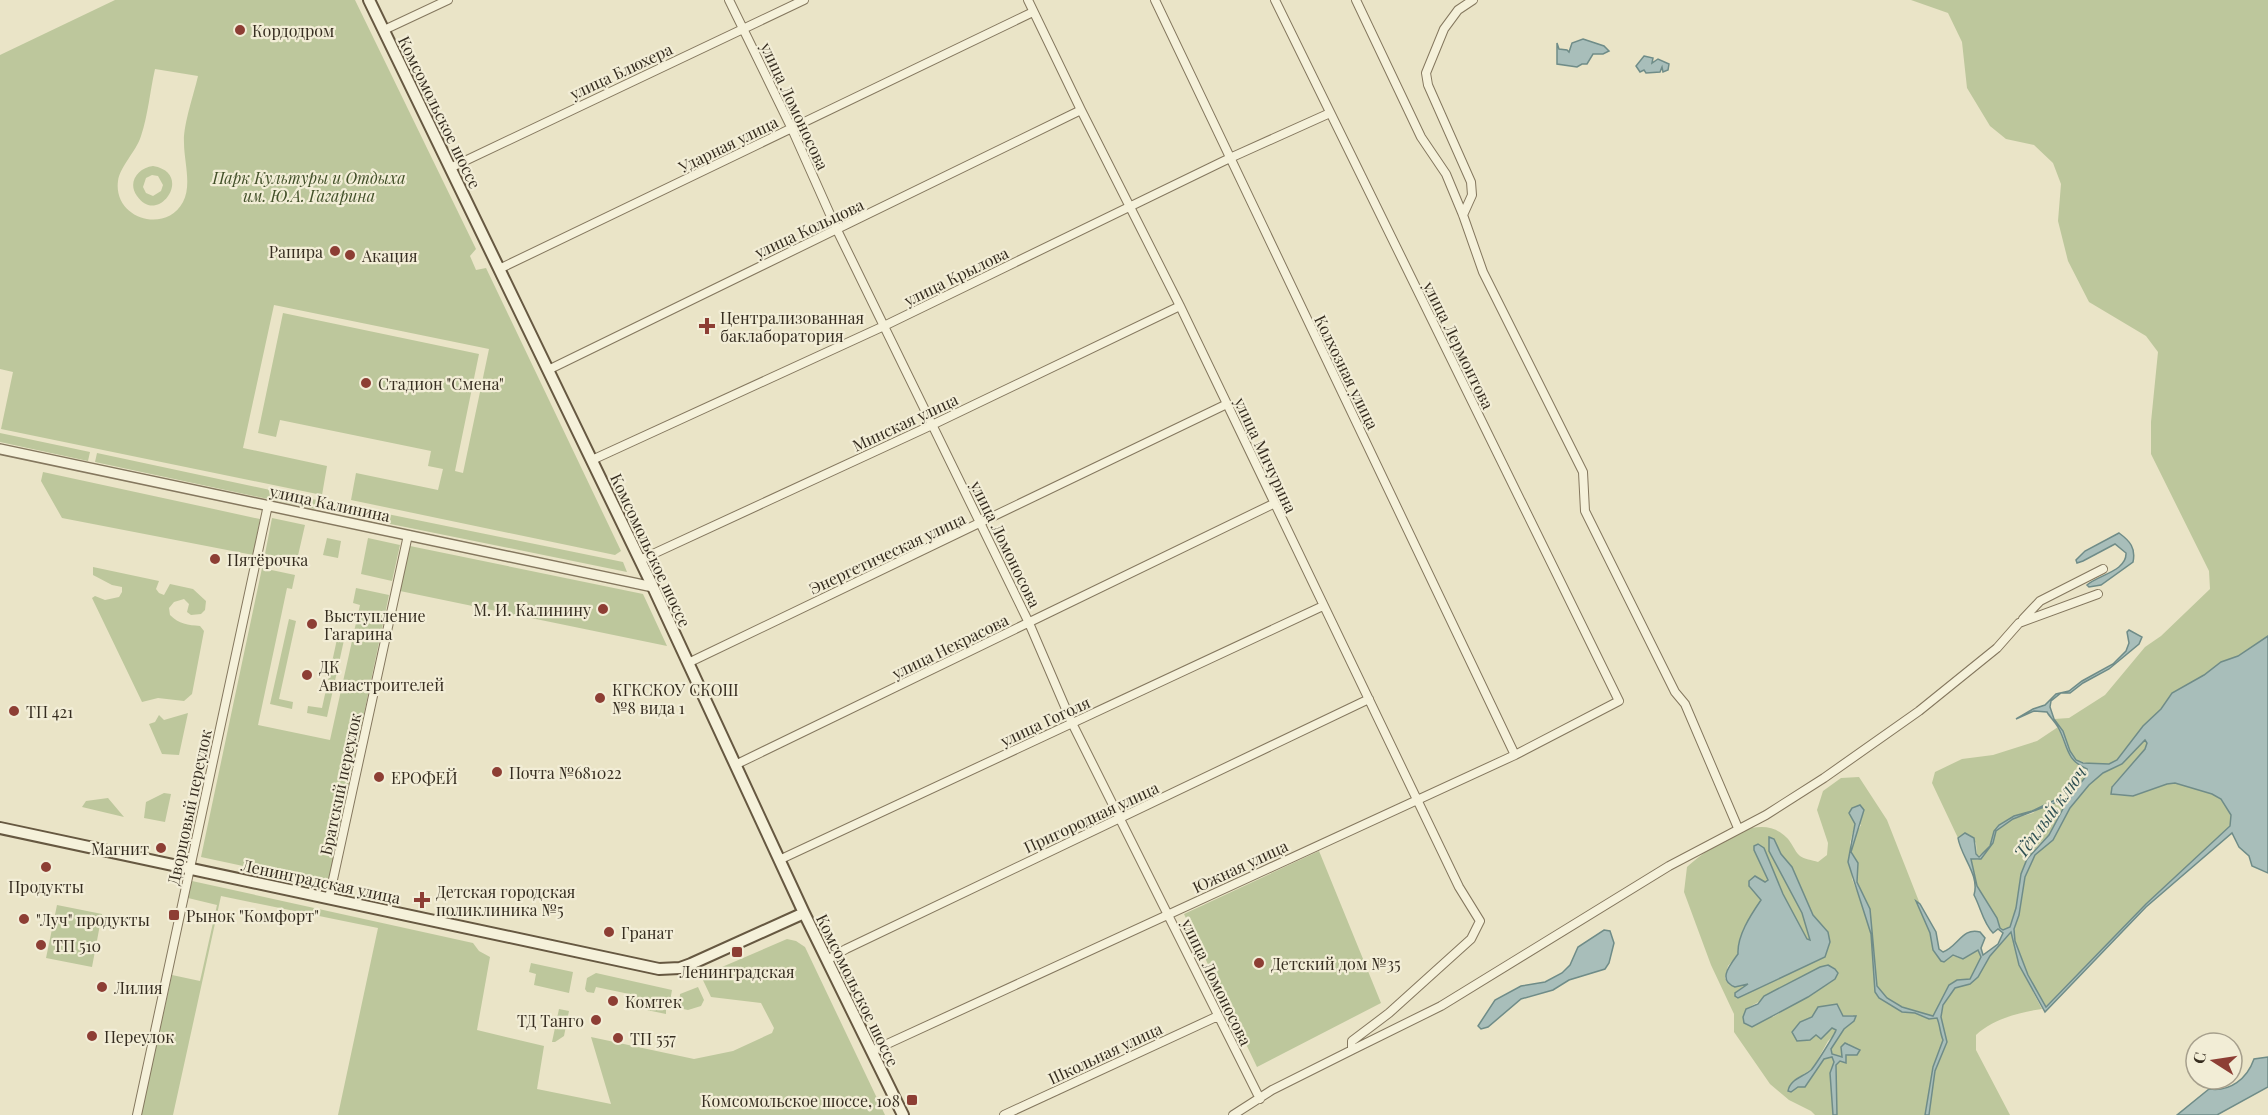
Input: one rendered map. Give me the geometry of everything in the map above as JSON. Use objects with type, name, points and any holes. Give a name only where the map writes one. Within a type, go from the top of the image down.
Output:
[{"type":"main road","name":"Комсомольское шоссе","points":[[369,0],[653,587],[826,960],[903,1115]]},
{"type":"main road","name":"Ленинградская улица","points":[[0,828],[659,969],[680,968],[691,964],[804,913]]},
{"type":"street","points":[[384,30],[448,0]]},
{"type":"street","name":"улица Ломоносова","points":[[729,0],[792,129],[837,230],[1029,623],[1072,723],[1260,1099]]},
{"type":"street","name":"улица Блюхера","points":[[450,168],[804,0]]},
{"type":"street","name":"улица Мичурина","points":[[1028,0],[1180,306],[1273,504],[1459,887],[1480,921],[1471,939],[1389,1013],[1352,1041],[1352,1050]]},
{"type":"street","name":"Колхозная улица","points":[[1155,0],[1515,755]]},
{"type":"street","name":"улица Лермонтова","points":[[1275,0],[1619,701]]},
{"type":"street","points":[[1356,0],[1392,81],[1421,137],[1446,174],[1483,272],[1583,472],[1585,511],[1675,692],[1685,704],[1738,828]]},
{"type":"street","points":[[1463,215],[1472,195],[1471,182],[1428,85],[1426,73],[1444,29],[1458,10],[1473,0]]},
{"type":"street","name":"Ударная улица","points":[[499,269],[1033,12]]},
{"type":"street","name":"улица Кольцова","points":[[548,370],[1081,110]]},
{"type":"street","name":"улица Крылова","points":[[592,460],[884,326],[1330,112]]},
{"type":"street","name":"Минская улица","points":[[640,560],[932,425],[1180,306]]},
{"type":"street","name":"Энергетическая улица","points":[[688,663],[1227,404]]},
{"type":"street","name":"улица Калинина","points":[[0,449],[653,587]]},
{"type":"street","name":"улица Некрасова","points":[[735,765],[1273,504]]},
{"type":"street","name":"Дворцовый переулок","points":[[137,1115],[268,505]]},
{"type":"street","name":"Братский переулок","points":[[329,898],[408,535]]},
{"type":"street","points":[[1233,1115],[1272,1090],[1441,1006],[1669,866],[1766,814],[1824,778],[1919,711],[1996,648],[2040,602],[2103,569]]},
{"type":"street","points":[[2019,622],[2098,594]]},
{"type":"street","name":"улица Гоголя","points":[[779,860],[1323,606]]},
{"type":"street","name":"Пригородная улица","points":[[826,960],[1369,699]]},
{"type":"street","name":"Южная улица","points":[[872,1051],[1515,755],[1619,701]]},
{"type":"street","name":"Школьная улица","points":[[1004,1115],[1218,1016]]},
{"type":"green space","name":"Парк Культуры и Отдыха им. Ю.А. Гагарина","points":[[115,0],[355,0],[476,249],[470,256],[476,270],[486,268],[621,551],[615,555],[351,500],[356,473],[438,490],[443,469],[428,466],[431,451],[280,420],[276,437],[258,433],[283,313],[479,354],[455,471],[463,473],[489,349],[274,305],[243,448],[327,466],[322,495],[1,429],[13,372],[0,369],[0,55]],"holes":[[[155,69],[198,76],[184,136],[186,195],[175,212],[165,218],[153,220],[142,218],[132,213],[124,205],[119,194],[118,181],[119,175],[141,136]]]},
{"type":"green space","points":[[1911,0],[2268,0],[2268,636],[2238,656],[2221,662],[2204,675],[2172,693],[2161,709],[2143,726],[2126,750],[2117,760],[2109,764],[2090,764],[2076,760],[2063,731],[2054,719],[2069,718],[2105,695],[2145,647],[2161,636],[2210,589],[2209,571],[2151,454],[2151,422],[2158,352],[2146,336],[2089,302],[2068,261],[2058,221],[2061,184],[2053,163],[2034,145],[2006,139],[1990,126],[1967,88],[1962,42],[1948,13]]},
{"type":"green space","points":[[153,166],[165,171],[171,178],[172,187],[169,195],[162,202],[154,205],[145,204],[137,196],[133,186],[136,176]],"holes":[[[152,175],[158,176],[163,185],[161,191],[153,196],[146,193],[143,187],[146,178]]]},
{"type":"green space","points":[[0,433],[90,452],[88,461],[0,442]]},
{"type":"green space","points":[[97,453],[317,500],[315,509],[95,462]]},
{"type":"green space","points":[[43,472],[260,519],[253,555],[62,518],[41,481]]},
{"type":"green space","points":[[353,507],[623,562],[627,572],[351,516]]},
{"type":"green space","points":[[272,518],[305,525],[297,560],[265,554]]},
{"type":"green space","points":[[327,538],[341,541],[338,558],[323,555]]},
{"type":"green space","points":[[368,538],[400,545],[392,581],[361,574]]},
{"type":"green space","points":[[410,546],[643,594],[667,646],[400,591]]},
{"type":"green space","points":[[93,567],[159,581],[156,589],[164,595],[170,584],[193,589],[206,601],[205,610],[201,614],[191,615],[187,612],[189,604],[184,599],[174,602],[169,608],[170,615],[180,622],[200,626],[204,631],[192,694],[184,701],[158,698],[142,702],[92,598],[95,596],[105,600],[119,597],[122,587],[112,585],[93,575]]},
{"type":"green space","points":[[262,568],[295,575],[292,589],[287,588],[258,725],[330,740],[360,605],[353,603],[356,588],[389,595],[328,884],[201,857]]},
{"type":"green space","points":[[289,619],[296,621],[279,699],[293,702],[292,709],[270,704]]},
{"type":"green space","points":[[339,630],[346,631],[327,717],[307,713],[308,706],[322,708]]},
{"type":"green space","points":[[188,713],[179,755],[162,754],[149,724],[155,722],[159,715],[164,720]]},
{"type":"green space","points":[[2058,727],[2071,757],[2087,769],[2087,775],[2067,800],[2057,799],[2044,807],[2057,802],[2065,804],[2049,835],[2038,845],[2021,874],[2016,908],[2010,927],[2003,930],[1977,886],[1971,859],[1978,860],[1986,850],[1977,856],[1976,843],[1965,833],[1958,838],[1932,783],[1935,772],[1962,759],[1993,755],[2037,741]],"holes":[[[2037,809],[2033,813],[2013,819],[1996,831],[1993,843],[1988,849],[1995,830],[1998,826],[2012,818]]]},
{"type":"green space","points":[[2145,740],[2147,743],[2145,749],[2112,786],[2113,795],[2133,796],[2175,783],[2221,799],[2231,815],[2230,826],[2146,904],[2045,1007],[2028,975],[2015,941],[2014,929],[2019,915],[2025,877],[2035,855],[2053,840],[2070,808],[2089,784],[2103,773],[2122,764]]},
{"type":"green space","points":[[1859,777],[1887,820],[1920,904],[1917,903],[1930,933],[1933,950],[1963,959],[1978,950],[1981,957],[1970,979],[1957,980],[1939,1003],[1936,1014],[1933,1016],[1902,1007],[1887,998],[1877,986],[1870,909],[1857,882],[1858,863],[1851,852],[1855,836],[1861,825],[1849,813],[1855,824],[1850,843],[1852,879],[1865,911],[1871,934],[1875,992],[1902,1012],[1915,1013],[1929,1019],[1937,1018],[1943,1040],[1933,1067],[1925,1115],[1837,1115],[1836,1065],[1849,1054],[1849,1043],[1842,1057],[1832,1054],[1830,1050],[1844,1029],[1854,1021],[1853,1015],[1812,1017],[1800,1022],[1821,1039],[1832,1028],[1836,1029],[1813,1068],[1793,1081],[1798,1087],[1805,1087],[1824,1059],[1832,1057],[1834,1062],[1830,1073],[1833,1115],[1815,1115],[1789,1100],[1770,1084],[1734,1032],[1734,1014],[1711,965],[1684,892],[1687,867],[1721,841],[1748,829],[1762,827],[1775,829],[1788,839],[1800,856],[1818,862],[1827,855],[1828,843],[1817,810],[1823,791],[1841,778]],"holes":[[[1774,839],[1781,854],[1792,867],[1813,915],[1828,932],[1825,957],[1738,998],[1735,993],[1748,984],[1731,986],[1725,978],[1728,966],[1738,954],[1742,933],[1761,900],[1749,887],[1768,881],[1754,850],[1764,848],[1783,894],[1807,939],[1810,940],[1802,913],[1769,851]],[[1820,967],[1835,979],[1773,1017],[1746,1009]]]},
{"type":"green space","points":[[164,793],[171,794],[165,822],[144,818],[146,802]]},
{"type":"green space","points":[[108,798],[124,817],[82,807],[86,801]]},
{"type":"green space","points":[[1319,851],[1381,1003],[1257,1067],[1184,914]]},
{"type":"green space","points":[[192,881],[473,943],[479,951],[490,957],[477,1030],[544,1046],[537,1089],[611,1104],[591,1037],[694,1059],[733,1051],[772,1033],[774,1028],[761,1003],[711,997],[701,976],[787,939],[796,941],[805,947],[885,1115],[338,1115],[378,928],[221,896],[173,1115],[141,1115],[172,975],[200,981],[217,905],[188,898]]},
{"type":"green space","points":[[57,905],[102,914],[92,967],[46,958]]},
{"type":"green space","points":[[2012,932],[2019,965],[2042,1009],[2007,1017],[1976,1035],[1976,1050],[2010,1115],[1929,1115],[1935,1071],[1947,1042],[1941,1017],[1943,1005],[1955,988],[1970,984],[1978,977],[1990,956]]},
{"type":"green space","points":[[531,963],[573,972],[569,993],[534,985],[536,974],[529,972]]},
{"type":"green space","points":[[596,973],[672,990],[670,1001],[659,1002],[658,1008],[666,1010],[666,1014],[632,1007],[634,995],[596,987],[594,993],[587,992],[585,989],[587,978]]},
{"type":"green space","points":[[698,987],[704,1000],[701,1006],[688,1010],[679,1008],[680,994]]},
{"type":"green space","points":[[559,1009],[569,1011],[564,1036],[552,1042]]},
{"type":"water","points":[[1583,39],[1604,46],[1609,51],[1603,54],[1593,54],[1587,64],[1577,67],[1557,64],[1557,43],[1559,49],[1569,52],[1572,43]]},
{"type":"water","points":[[1644,56],[1653,58],[1652,63],[1658,59],[1669,64],[1668,70],[1663,72],[1662,67],[1660,72],[1646,73],[1644,70],[1640,72],[1636,66]]},
{"type":"water","points":[[2119,533],[2131,545],[2134,553],[2133,562],[2101,585],[2089,587],[2087,585],[2092,581],[2122,564],[2126,553],[2115,544],[2083,561],[2077,563],[2076,560],[2085,551]]},
{"type":"water","points":[[2129,630],[2142,637],[2139,644],[2109,669],[2070,693],[2061,693],[2051,701],[2050,707],[2054,719],[2063,731],[2070,751],[2076,760],[2083,763],[2109,764],[2117,760],[2172,693],[2204,675],[2221,662],[2238,656],[2268,636],[2268,873],[2252,866],[2249,856],[2239,847],[2232,833],[2146,907],[2045,1012],[2019,965],[2011,932],[1990,956],[1978,977],[1970,984],[1955,988],[1943,1005],[1941,1017],[1947,1042],[1935,1071],[1929,1115],[1925,1115],[1933,1067],[1943,1040],[1937,1018],[1929,1019],[1915,1013],[1902,1012],[1879,998],[1875,992],[1871,934],[1848,862],[1855,824],[1849,813],[1852,808],[1860,805],[1864,810],[1851,852],[1858,863],[1857,882],[1870,909],[1877,986],[1887,998],[1902,1007],[1933,1016],[1949,985],[1957,980],[1970,979],[1981,957],[1978,950],[1963,959],[1953,955],[1944,962],[1941,961],[1933,950],[1930,933],[1916,901],[1936,932],[1939,949],[1943,952],[1964,935],[1974,931],[1980,932],[1985,938],[1981,948],[1983,955],[1998,944],[2003,933],[1998,929],[1993,933],[1984,920],[1974,895],[1972,873],[1958,838],[1965,833],[1974,838],[1976,854],[1979,857],[1990,846],[1994,831],[1999,825],[2014,816],[2032,811],[2057,799],[2067,800],[2087,775],[2087,769],[2071,757],[2058,727],[2047,712],[2034,711],[2016,719],[2045,705],[2056,694],[2069,691],[2113,664],[2126,651],[2129,643],[2127,632]],"holes":[[[2145,740],[2147,743],[2145,749],[2112,787],[2111,794],[2133,796],[2175,783],[2221,799],[2231,815],[2230,826],[2146,904],[2046,1007],[2028,975],[2015,941],[2014,929],[2019,915],[2025,877],[2035,855],[2053,840],[2070,808],[2089,785],[2103,773],[2122,764]],[[2057,802],[2065,805],[2049,835],[2027,859],[2021,874],[2016,908],[2010,927],[2003,930],[1977,886],[1971,859],[1981,859],[1993,843],[1996,831],[2013,819]]]},
{"type":"water","points":[[1769,837],[1774,839],[1781,854],[1792,867],[1813,915],[1828,932],[1830,942],[1825,957],[1738,998],[1735,993],[1748,984],[1735,987],[1730,984],[1726,976],[1738,954],[1745,926],[1761,900],[1749,886],[1749,881],[1755,876],[1765,882],[1768,880],[1754,846],[1758,844],[1764,848],[1783,894],[1807,939],[1810,940],[1802,913],[1769,851]]},
{"type":"water","points":[[1604,930],[1610,931],[1614,943],[1609,963],[1605,969],[1569,980],[1553,990],[1521,999],[1488,1027],[1481,1029],[1478,1026],[1495,1000],[1521,986],[1545,982],[1562,973],[1570,965],[1578,947]]},
{"type":"water","points":[[1828,965],[1838,973],[1835,979],[1808,997],[1752,1027],[1744,1023],[1743,1017],[1746,1009],[1758,1004],[1764,996]]},
{"type":"water","points":[[1837,1004],[1843,1016],[1856,1016],[1831,1049],[1832,1054],[1842,1057],[1841,1047],[1845,1043],[1860,1050],[1857,1055],[1846,1055],[1846,1063],[1840,1061],[1836,1065],[1837,1115],[1833,1115],[1830,1073],[1834,1062],[1832,1057],[1824,1059],[1805,1087],[1788,1091],[1794,1081],[1811,1070],[1836,1030],[1832,1028],[1821,1039],[1816,1035],[1810,1040],[1797,1041],[1792,1032],[1800,1022],[1812,1017],[1818,1007]]},
{"type":"water","points":[[2268,1057],[2268,1087],[2217,1115],[2177,1115],[2207,1091],[2244,1091],[2244,1076],[2254,1059]]},
{"type":"place","name":"Кордодром","points":[[240,30]]},
{"type":"place","name":"Рапира","points":[[335,251]]},
{"type":"place","name":"Акация","points":[[350,255]]},
{"type":"place","name":"Централизованная баклаборатория","points":[[707,326]]},
{"type":"place","name":"Стадион \"Смена\"","points":[[366,383]]},
{"type":"place","name":"Пятёрочка","points":[[215,559]]},
{"type":"place","name":"М. И. Калинину","points":[[603,609]]},
{"type":"place","name":"Выступление Гагарина","points":[[312,624]]},
{"type":"place","name":"ДК Авиастроителей","points":[[307,675]]},
{"type":"place","name":"КГКСКОУ СКОШ №8 вида 1","points":[[600,698]]},
{"type":"place","name":"ТП 421","points":[[14,711]]},
{"type":"place","name":"Почта №681022","points":[[497,772]]},
{"type":"place","name":"ЕРОФЕЙ","points":[[379,777]]},
{"type":"place","name":"Магнит","points":[[161,848]]},
{"type":"place","name":"Продукты","points":[[46,867]]},
{"type":"place","name":"Детская городская поликлиника №5","points":[[422,900]]},
{"type":"place","name":"Рынок \"Комфорт\"","points":[[174,915]]},
{"type":"place","name":"\"Луч\" продукты","points":[[24,919]]},
{"type":"place","name":"Гранат","points":[[609,932]]},
{"type":"place","name":"ТП 510","points":[[41,945]]},
{"type":"place","name":"Ленинградская","points":[[737,952]]},
{"type":"place","name":"Детский дом №35","points":[[1259,963]]},
{"type":"place","name":"Лилия","points":[[102,987]]},
{"type":"place","name":"Комтек","points":[[613,1001]]},
{"type":"place","name":"ТД Танго","points":[[596,1020]]},
{"type":"place","name":"Переулок","points":[[92,1036]]},
{"type":"place","name":"ТП 557","points":[[618,1038]]},
{"type":"place","name":"Комсомольское шоссе, 108","points":[[912,1100]]},
{"type":"water label","name":"Тёплый ключ","points":[[2050,812]]}]
